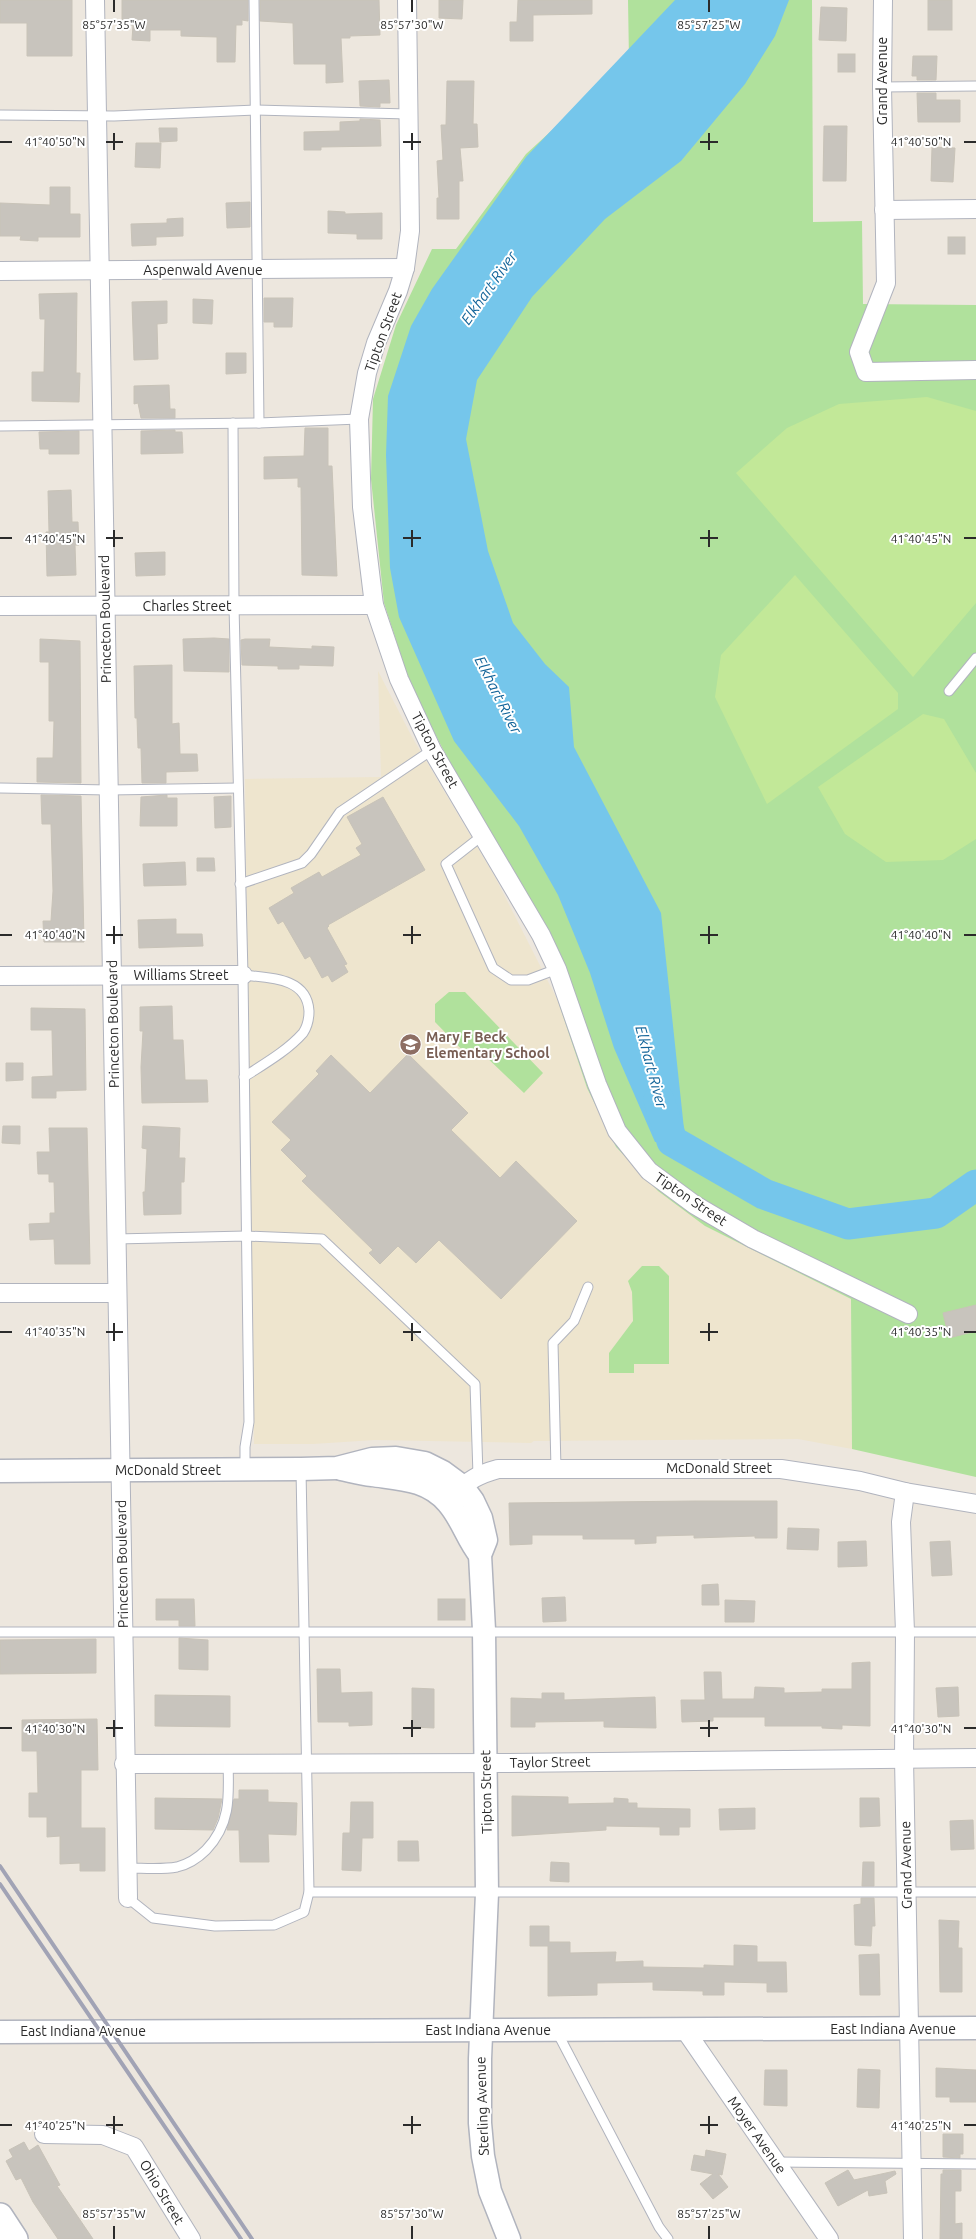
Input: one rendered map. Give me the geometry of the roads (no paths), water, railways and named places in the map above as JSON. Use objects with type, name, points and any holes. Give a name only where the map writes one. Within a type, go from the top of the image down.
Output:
[{"type":"main road","points":[[0,2216],[15,2239]]},
{"type":"street","name":"Princeton Boulevard","points":[[95,0],[113,976],[124,1764],[128,1898]]},
{"type":"street","name":"Tipton Street","points":[[407,0],[410,231],[405,268],[398,292],[376,344],[367,374],[359,419],[362,507],[374,605],[399,679],[432,750],[541,935],[557,969],[597,1084],[617,1131],[649,1171],[695,1205],[753,1240],[908,1314]]},
{"type":"street","name":"Grand Avenue","points":[[883,0],[882,87],[886,283],[859,352],[866,372],[976,370]]},
{"type":"street","points":[[884,210],[976,210]]},
{"type":"street","name":"Aspenwald Avenue","points":[[0,271],[405,268]]},
{"type":"street","name":"Charles Street","points":[[0,606],[374,605]]},
{"type":"street","name":"Williams Street","points":[[0,976],[243,975]]},
{"type":"street","points":[[0,1293],[116,1293]]},
{"type":"street","name":"McDonald Street","points":[[0,1470],[120,1471],[337,1468],[372,1458],[396,1458],[425,1463],[443,1472],[462,1488],[498,1469],[781,1468],[860,1481],[905,1492],[976,1504]]},
{"type":"street","name":"Tipton Street","points":[[462,1488],[473,1501],[481,1518],[486,1540],[480,1555],[484,1630],[487,1893],[481,2030]]},
{"type":"street","name":"Grand Avenue","points":[[905,1492],[901,1522],[906,1632],[904,1758],[913,2239]]},
{"type":"street","name":"Taylor Street","points":[[124,1764],[486,1763],[976,1758]]},
{"type":"street","name":"East Indiana Avenue","points":[[0,2032],[976,2028]]},
{"type":"street","name":"Sterling Avenue","points":[[481,2030],[480,2094],[483,2156],[490,2191],[509,2239]]},
{"type":"street","name":"Moyer Avenue","points":[[685,2030],[829,2239]]},
{"type":"street","name":"Ohio Street","points":[[44,2134],[103,2135],[134,2147],[191,2239]]},
{"type":"lane","points":[[254,0],[259,423]]},
{"type":"lane","points":[[882,87],[976,86]]},
{"type":"lane","points":[[0,115],[98,116],[256,110],[408,114]]},
{"type":"lane","points":[[0,426],[259,423],[359,419]]},
{"type":"lane","points":[[233,423],[234,606],[243,975],[246,1236],[248,1422],[245,1469]]},
{"type":"lane","points":[[949,691],[976,658]]},
{"type":"lane","points":[[240,884],[302,863],[311,854],[340,812],[432,750]]},
{"type":"lane","points":[[0,788],[109,790],[238,788]]},
{"type":"lane","points":[[483,835],[446,864],[493,968],[512,980],[528,980],[557,969]]},
{"type":"lane","points":[[243,975],[275,978],[296,985],[308,1002],[309,1019],[304,1032],[278,1054],[244,1077]]},
{"type":"lane","points":[[116,1239],[246,1236],[322,1240],[475,1384],[462,1488]]},
{"type":"lane","points":[[556,1468],[553,1343],[574,1321],[588,1287]]},
{"type":"lane","points":[[128,1898],[153,1918],[215,1926],[274,1925],[304,1912],[309,1892],[301,1469]]},
{"type":"lane","points":[[0,1632],[484,1630],[976,1632]]},
{"type":"lane","points":[[127,1868],[176,1867],[192,1862],[200,1856],[218,1836],[225,1821],[228,1763]]},
{"type":"lane","points":[[309,1892],[976,1892]]},
{"type":"lane","points":[[556,2029],[659,2227],[668,2239]]},
{"type":"lane","points":[[776,2162],[976,2164]]},
{"type":"water","points":[[675,0],[789,0],[775,36],[745,84],[681,161],[605,219],[532,297],[477,380],[466,439],[488,551],[513,623],[545,664],[569,687],[574,747],[661,913],[684,1129],[672,1141],[655,1142],[614,1048],[590,973],[558,895],[519,826],[454,741],[399,617],[390,568],[386,455],[388,396],[411,326],[432,289],[526,157]]},
{"type":"waterway","name":"Elkhart River","points":[[659,1100],[672,1141],[764,1194],[848,1224],[936,1213],[976,1185]]},
{"type":"railway","points":[[0,1866],[252,2239]]},
{"type":"railway","points":[[0,1884],[241,2239]]},
{"type":"place","name":"Mary F Beck Elementary School","points":[[410,1045]]}]
